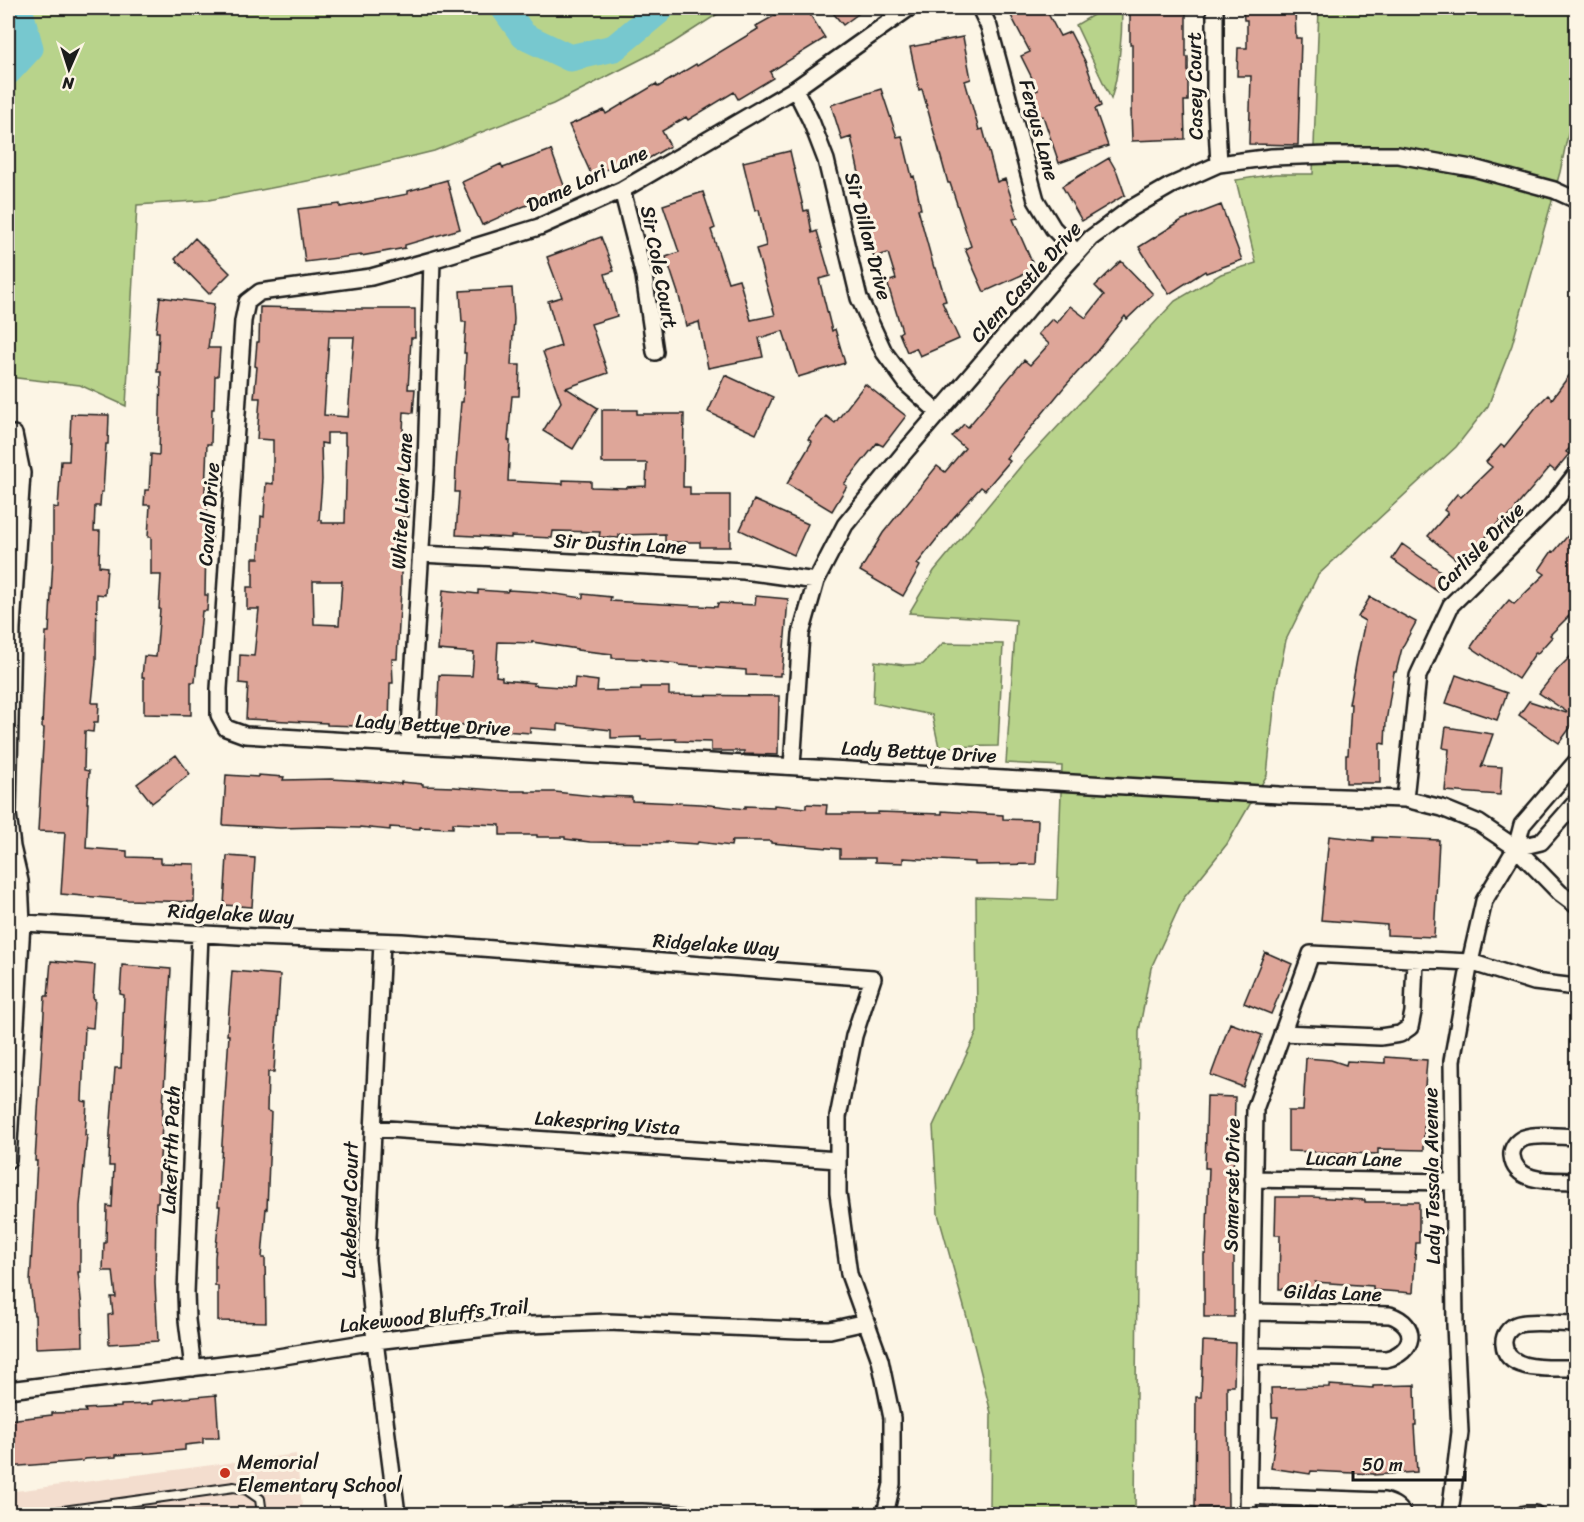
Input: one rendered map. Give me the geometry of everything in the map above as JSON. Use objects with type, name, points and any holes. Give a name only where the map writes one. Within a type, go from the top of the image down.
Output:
[{"type":"street","name":"Dame Lori Lane","points":[[247,302],[260,292],[371,276],[432,260],[539,226],[622,190],[795,89],[909,8]]},
{"type":"street","name":"Fergus Lane","points":[[980,8],[989,27],[1036,200],[1053,228],[1077,254]]},
{"type":"street","name":"Casey Court","points":[[1215,8],[1215,89],[1219,164]]},
{"type":"street","name":"Sir Dillon Drive","points":[[795,89],[811,121],[826,160],[859,298],[884,352],[908,385],[939,412]]},
{"type":"street","name":"Clem Castle Drive","points":[[792,766],[801,634],[816,581],[845,525],[939,412],[1091,238],[1130,209],[1170,186],[1219,164],[1272,157],[1398,154],[1477,169],[1554,190],[1576,200]]},
{"type":"street","name":"Sir Cole Court","points":[[622,190],[644,276],[655,352]]},
{"type":"street","name":"White Lion Lane","points":[[409,744],[426,466],[432,260]]},
{"type":"street","name":"Cavall Drive","points":[[225,728],[219,715],[219,689],[243,321],[247,302]]},
{"type":"street","points":[[8,1160],[15,923],[20,881],[12,847],[8,814],[10,628],[22,473],[14,434]]},
{"type":"street","name":"Carlisle Drive","points":[[1405,799],[1418,676],[1451,605],[1551,506],[1576,474]]},
{"type":"street","name":"Sir Dustin Lane","points":[[421,554],[744,571],[816,581]]},
{"type":"street","name":"Lady Bettye Drive","points":[[225,728],[245,735],[1268,794],[1405,799],[1442,808],[1479,823],[1516,848],[1560,893],[1576,905]]},
{"type":"street","name":"Lady Tessala Avenue","points":[[1450,1515],[1460,1432],[1455,1325],[1452,1061],[1484,901],[1516,848],[1522,825],[1576,762]]},
{"type":"street","points":[[1516,848],[1541,842],[1576,802]]},
{"type":"street","name":"Ridgelake Way","points":[[15,923],[382,942],[873,978],[854,1036],[838,1117],[838,1193],[849,1274],[880,1360],[892,1418],[892,1484],[885,1515]]},
{"type":"street","name":"Lakefirth Path","points":[[193,1368],[186,1293],[200,934]]},
{"type":"street","name":"Lakebend Court","points":[[382,942],[367,1259],[397,1515]]},
{"type":"street","name":"Somerset Drive","points":[[1248,1515],[1255,1109],[1311,954],[1470,962],[1534,982],[1576,987]]},
{"type":"street","points":[[1282,1033],[1380,1037],[1400,1034],[1410,1028],[1413,1012],[1415,958]]},
{"type":"street","name":"Lakespring Vista","points":[[373,1128],[838,1160]]},
{"type":"street","points":[[1576,1137],[1534,1136],[1524,1138],[1513,1148],[1512,1155],[1514,1163],[1525,1176],[1534,1179],[1576,1180]]},
{"type":"street","name":"Lucan Lane","points":[[1253,1179],[1454,1182]]},
{"type":"street","name":"Gildas Lane","points":[[1251,1312],[1390,1316],[1405,1323],[1409,1330],[1409,1341],[1397,1357],[1386,1359],[1251,1356]]},
{"type":"street","name":"Lakewood Bluffs Trail","points":[[8,1390],[272,1358],[375,1341],[504,1326],[608,1322],[830,1330],[866,1322]]},
{"type":"street","points":[[1576,1324],[1526,1323],[1516,1325],[1505,1335],[1503,1342],[1505,1351],[1517,1363],[1526,1366],[1576,1368]]},
{"type":"street","points":[[8,1374],[8,1390]]},
{"type":"street","points":[[1248,1496],[1384,1501],[1400,1508],[1403,1515]]},
{"type":"street","points":[[517,1515],[528,1512],[642,1512],[685,1515]]},
{"type":"street","points":[[1524,1515],[1535,1515]]},
{"type":"lane","points":[[42,1515],[234,1487],[247,1490],[260,1499],[262,1515]]},
{"type":"shaded area","name":"Memorial Elementary School","points":[[296,1454],[303,1514],[8,1514],[8,1492]]},
{"type":"green space","points":[[8,8],[727,8],[671,44],[553,104],[434,151],[328,177],[209,200],[137,205],[126,406],[80,385],[8,377]]},
{"type":"green space","points":[[1105,8],[1122,8],[1120,55],[1111,99],[1076,25]]},
{"type":"green space","points":[[1319,8],[1576,8],[1576,96],[1560,172],[1512,345],[1488,406],[1456,447],[1318,575],[1286,640],[1276,689],[1267,775],[1227,844],[1183,899],[1151,968],[1139,1031],[1135,1514],[988,1514],[990,1508],[991,1413],[938,1214],[933,1126],[977,1032],[976,897],[1057,900],[1062,766],[1006,763],[1016,620],[909,613],[934,571],[1020,467],[1175,301],[1221,274],[1256,263],[1236,180],[1275,174],[1313,174]]},
{"type":"green space","points":[[943,643],[1003,644],[998,746],[939,747],[932,715],[873,703],[875,661],[904,665],[923,664]]},
{"type":"building","points":[[788,8],[806,8],[825,38],[770,72],[773,78],[738,99],[734,92],[688,120],[686,117],[662,131],[670,146],[641,163],[637,156],[592,176],[569,125],[604,110],[606,114],[656,84],[658,87],[758,29],[756,26]]},
{"type":"building","points":[[829,8],[866,8],[843,25]]},
{"type":"building","points":[[1007,8],[1045,8],[1060,36],[1070,32],[1085,61],[1101,106],[1095,109],[1108,146],[1059,163],[1043,116],[1038,117],[1029,93],[1038,90],[1021,56],[1030,52]]},
{"type":"building","points":[[1243,8],[1295,8],[1296,38],[1301,38],[1298,145],[1249,144],[1251,76],[1237,76],[1238,48],[1247,48],[1247,20],[1244,20]]},
{"type":"building","points":[[1130,12],[1186,13],[1188,101],[1184,101],[1185,139],[1132,141]]},
{"type":"building","points":[[963,37],[971,79],[965,81],[979,130],[983,129],[997,182],[1005,179],[1018,218],[1013,219],[1035,269],[984,292],[965,249],[971,246],[950,183],[948,183],[922,89],[919,90],[910,47]]},
{"type":"building","points":[[881,89],[897,137],[902,136],[912,177],[914,176],[921,209],[918,209],[934,268],[936,268],[946,301],[942,302],[959,339],[920,356],[916,348],[907,352],[899,333],[902,331],[887,282],[896,279],[888,253],[874,257],[856,189],[862,187],[851,137],[842,140],[831,105]]},
{"type":"building","points":[[551,150],[566,191],[482,225],[462,182],[501,164],[503,168]]},
{"type":"building","points":[[790,151],[804,211],[808,210],[812,233],[817,231],[830,276],[819,279],[832,331],[835,329],[845,363],[798,377],[783,331],[759,338],[763,357],[708,368],[699,322],[686,326],[666,257],[679,252],[663,205],[703,192],[715,228],[711,230],[728,282],[739,279],[751,320],[775,315],[756,249],[766,246],[759,210],[755,211],[743,162]]},
{"type":"building","points":[[1109,158],[1125,195],[1082,221],[1062,186]]},
{"type":"building","points":[[447,180],[460,229],[405,245],[405,248],[361,256],[305,262],[298,209],[340,204],[340,207],[408,194],[408,191]]},
{"type":"building","points":[[1221,205],[1242,260],[1206,273],[1205,271],[1169,294],[1139,247],[1182,220]]},
{"type":"building","points":[[601,237],[614,271],[605,274],[617,316],[591,324],[608,373],[566,388],[598,408],[573,449],[543,431],[561,402],[543,352],[561,346],[548,301],[562,297],[547,257]]},
{"type":"building","points":[[195,238],[230,273],[209,294],[175,259]]},
{"type":"building","points":[[1121,261],[1153,294],[1127,319],[1125,316],[1006,458],[1010,461],[985,490],[981,487],[954,517],[917,564],[920,566],[903,596],[860,571],[883,533],[937,466],[945,472],[965,448],[952,437],[964,424],[968,427],[1024,360],[1030,365],[1049,344],[1038,334],[1052,319],[1057,323],[1070,306],[1086,318],[1104,295],[1095,286]]},
{"type":"building","points":[[512,288],[514,319],[511,365],[520,365],[519,396],[512,396],[508,440],[510,441],[508,481],[563,484],[563,480],[591,481],[591,487],[646,486],[647,463],[602,463],[602,410],[637,410],[637,414],[684,414],[683,487],[690,487],[690,495],[730,495],[730,547],[700,547],[700,542],[665,542],[665,534],[619,535],[619,538],[599,537],[600,532],[553,531],[552,538],[456,535],[459,492],[455,492],[456,466],[466,353],[464,353],[466,322],[462,322],[460,291]]},
{"type":"building","points":[[160,297],[214,304],[208,348],[220,348],[218,376],[215,376],[211,444],[207,444],[205,492],[208,492],[207,522],[213,523],[212,541],[206,541],[207,611],[202,611],[195,682],[191,682],[191,715],[144,714],[144,677],[142,677],[144,656],[156,657],[160,609],[161,575],[151,575],[151,537],[148,537],[150,505],[144,505],[145,490],[149,490],[151,454],[159,455],[161,372],[157,372],[159,332],[156,332]]},
{"type":"building","points":[[260,307],[415,309],[415,338],[411,338],[408,389],[415,389],[413,413],[404,412],[402,449],[402,488],[409,488],[409,517],[401,517],[401,590],[397,659],[392,659],[393,683],[390,683],[389,727],[246,719],[248,684],[239,683],[240,655],[254,656],[259,609],[247,609],[247,587],[253,587],[253,558],[259,558],[261,516],[264,517],[266,483],[273,484],[273,440],[257,439],[260,398],[254,398],[257,342],[259,342]],"holes":[[[329,337],[354,337],[348,417],[324,415]],[[327,433],[345,433],[345,445],[347,445],[345,523],[322,523],[322,520],[319,520],[322,480],[321,443],[327,444]],[[313,581],[342,581],[339,625],[314,624]]]},
{"type":"building","points":[[1576,366],[1576,442],[1566,452],[1569,454],[1555,471],[1550,467],[1506,520],[1503,517],[1473,552],[1475,554],[1465,567],[1428,536],[1448,513],[1444,510],[1457,494],[1461,497],[1492,467],[1486,462],[1501,445],[1504,447],[1548,395],[1552,399]]},
{"type":"building","points":[[725,375],[773,397],[756,434],[708,412]]},
{"type":"building","points":[[865,384],[906,416],[883,446],[877,443],[844,484],[847,486],[832,511],[787,484],[812,442],[808,439],[826,416],[835,423]]},
{"type":"building","points":[[71,414],[109,415],[103,492],[101,492],[100,506],[95,506],[94,531],[100,531],[99,566],[107,567],[105,595],[97,594],[96,662],[92,703],[99,703],[98,722],[94,722],[93,732],[85,731],[84,770],[89,771],[86,848],[127,851],[127,857],[160,858],[160,863],[195,864],[194,902],[128,900],[61,894],[65,832],[38,831],[44,728],[42,728],[46,632],[49,632],[53,558],[53,507],[58,508],[61,461],[69,461]]},
{"type":"building","points":[[754,500],[808,524],[794,555],[740,530]]},
{"type":"building","points":[[1576,526],[1576,609],[1550,635],[1552,637],[1537,654],[1536,652],[1518,679],[1471,647],[1484,628],[1509,600],[1514,604],[1545,574],[1539,570],[1552,551],[1554,552]]},
{"type":"building","points":[[1402,544],[1449,577],[1438,592],[1392,559]]},
{"type":"building","points":[[443,590],[478,594],[478,590],[507,592],[508,590],[583,598],[583,594],[611,597],[610,601],[717,607],[718,603],[755,605],[756,596],[788,599],[780,676],[746,675],[746,670],[612,658],[612,654],[532,642],[498,642],[496,676],[502,677],[502,680],[574,688],[575,678],[598,681],[597,691],[669,687],[669,695],[779,696],[778,755],[744,754],[744,751],[711,751],[711,742],[676,741],[676,739],[641,740],[641,737],[611,738],[611,730],[558,724],[558,730],[530,728],[530,733],[464,724],[437,724],[439,675],[472,676],[474,653],[438,650]]},
{"type":"building","points":[[1370,597],[1416,622],[1402,648],[1396,672],[1394,672],[1385,744],[1380,743],[1380,783],[1346,783],[1351,704],[1349,704],[1365,621],[1358,617]]},
{"type":"building","points":[[1576,651],[1576,720],[1559,743],[1519,715],[1529,701],[1567,712],[1539,693]]},
{"type":"building","points":[[1456,675],[1507,693],[1497,720],[1446,703]]},
{"type":"building","points":[[1446,727],[1493,734],[1481,768],[1483,766],[1502,767],[1500,795],[1445,791],[1449,749],[1443,748]]},
{"type":"building","points":[[176,755],[190,774],[152,803],[137,784]]},
{"type":"building","points":[[226,775],[284,777],[283,780],[331,779],[401,784],[401,782],[423,784],[423,786],[632,797],[632,801],[701,804],[745,809],[745,806],[774,807],[774,805],[806,808],[806,804],[827,805],[826,814],[878,814],[878,812],[942,814],[942,811],[1003,815],[1003,819],[1038,820],[1036,864],[975,865],[975,862],[903,858],[903,863],[875,862],[875,858],[840,858],[840,849],[771,843],[771,841],[732,841],[731,846],[698,842],[697,844],[590,842],[565,839],[565,837],[500,835],[500,825],[453,823],[453,828],[390,827],[390,830],[360,827],[280,828],[223,825]]},
{"type":"building","points":[[1329,836],[1373,841],[1373,837],[1439,840],[1434,937],[1387,935],[1387,925],[1321,920]]},
{"type":"building","points":[[227,856],[255,858],[252,907],[224,905]]},
{"type":"building","points":[[1265,952],[1292,964],[1271,1014],[1244,1003]]},
{"type":"building","points":[[51,961],[95,965],[93,1028],[85,1027],[82,1101],[87,1102],[85,1135],[87,1135],[80,1206],[80,1272],[78,1272],[83,1346],[36,1348],[35,1315],[30,1282],[45,996],[48,996]]},
{"type":"building","points":[[122,965],[171,969],[158,1202],[156,1202],[155,1283],[158,1341],[109,1344],[108,1315],[113,1314],[111,1297],[116,1297],[113,1271],[103,1271],[107,1206],[112,1207],[114,1166],[109,1166],[115,1068],[121,1068],[124,995],[120,994]]},
{"type":"building","points":[[232,971],[280,975],[274,1072],[268,1072],[267,1111],[271,1112],[267,1209],[262,1258],[265,1258],[266,1322],[218,1321],[215,1257],[220,1206],[218,1206]]},
{"type":"building","points":[[1230,1023],[1262,1035],[1243,1087],[1211,1075]]},
{"type":"building","points":[[1385,1057],[1427,1060],[1424,1150],[1378,1149],[1378,1154],[1288,1151],[1288,1111],[1303,1111],[1306,1058],[1331,1060],[1346,1065],[1347,1061],[1385,1063]]},
{"type":"building","points":[[1207,1096],[1235,1097],[1234,1317],[1204,1317],[1204,1254],[1206,1254],[1209,1168],[1205,1168]]},
{"type":"building","points":[[1276,1197],[1312,1197],[1365,1200],[1365,1202],[1419,1202],[1419,1243],[1416,1243],[1413,1293],[1373,1290],[1373,1286],[1315,1282],[1315,1289],[1279,1289],[1280,1235],[1275,1235]]},
{"type":"building","points":[[1203,1341],[1235,1343],[1234,1386],[1227,1386],[1228,1508],[1195,1508],[1196,1397],[1201,1397]]},
{"type":"building","points":[[1329,1385],[1373,1388],[1373,1386],[1415,1385],[1416,1425],[1414,1425],[1417,1472],[1374,1475],[1311,1471],[1310,1474],[1271,1468],[1278,1417],[1272,1417],[1271,1388],[1329,1387]]},
{"type":"building","points":[[216,1395],[219,1438],[203,1438],[203,1443],[185,1445],[185,1450],[8,1467],[8,1420]]},
{"type":"waterway","points":[[8,72],[30,48],[19,8]]},
{"type":"waterway","points":[[504,8],[524,36],[570,58],[614,48],[661,8]]},
{"type":"place","name":"Memorial Elementary School","points":[[225,1473]]}]
